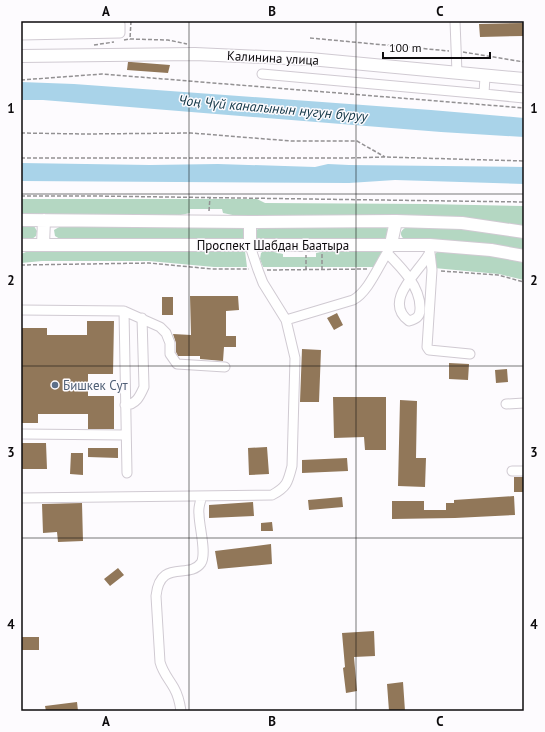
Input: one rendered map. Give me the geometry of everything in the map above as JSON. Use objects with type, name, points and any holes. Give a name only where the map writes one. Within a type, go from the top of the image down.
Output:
[{"type":"main road","name":"Калинина улица","points":[[21,56],[195,54],[310,59],[524,79]]},
{"type":"main road","name":"Проспект Шабдан Баатыра","points":[[21,220],[250,222],[396,221],[462,223],[524,232]]},
{"type":"main road","points":[[43,245],[44,220]]},
{"type":"main road","points":[[389,249],[396,221]]},
{"type":"main road","points":[[250,222],[250,246]]},
{"type":"main road","name":"Проспект Шабдан Баатыра","points":[[21,245],[250,246],[491,250],[524,256]]},
{"type":"lane","points":[[455,21],[457,73]]},
{"type":"lane","points":[[21,26],[120,24],[120,33],[21,35]]},
{"type":"lane","points":[[262,74],[524,98]]},
{"type":"lane","points":[[484,94],[485,76]]},
{"type":"lane","points":[[21,498],[272,495],[285,487],[289,480],[292,466],[295,358],[286,320],[263,283],[250,246]]},
{"type":"lane","points":[[286,320],[353,300],[362,294],[389,249],[409,279],[430,249]]},
{"type":"lane","points":[[430,249],[432,270],[426,347],[429,350],[470,354]]},
{"type":"lane","points":[[21,310],[124,311],[160,327],[166,333],[170,343],[170,354],[177,364],[224,367]]},
{"type":"lane","points":[[124,311],[125,435],[127,473]]},
{"type":"lane","points":[[125,405],[130,405],[136,401],[144,387],[142,318]]},
{"type":"lane","points":[[506,404],[524,404]]},
{"type":"lane","points":[[21,434],[125,435]]},
{"type":"lane","points":[[512,471],[524,471]]},
{"type":"lane","points":[[181,711],[178,697],[174,688],[163,672],[160,662],[156,596],[159,582],[164,576],[169,573],[196,567],[200,564],[203,558],[199,514],[202,496]]},
{"type":"path","points":[[131,21],[130,39],[168,40],[188,44]]},
{"type":"path","points":[[310,38],[456,51],[524,62]]},
{"type":"path","points":[[21,80],[102,74],[524,108]]},
{"type":"path","points":[[21,133],[191,133],[291,141],[358,141],[385,157]]},
{"type":"path","points":[[21,158],[385,157],[524,161]]},
{"type":"path","points":[[21,196],[210,197],[524,202]]},
{"type":"path","points":[[209,211],[210,197]]},
{"type":"path","points":[[322,254],[322,270]]},
{"type":"path","points":[[306,255],[306,270]]},
{"type":"path","points":[[21,265],[149,263],[258,270],[377,269]]},
{"type":"path","points":[[432,270],[498,275],[524,282]]},
{"type":"green space","points":[[21,199],[257,199],[265,203],[524,206],[524,228],[242,217],[223,213],[222,209],[190,209],[190,213],[176,216],[21,215]]},
{"type":"green space","points":[[21,225],[34,226],[37,231],[36,236],[32,239],[21,239]]},
{"type":"green space","points":[[61,226],[242,227],[245,234],[243,240],[60,239],[55,236],[54,230]]},
{"type":"green space","points":[[383,226],[388,229],[387,238],[384,240],[258,239],[255,235],[256,230],[262,227]]},
{"type":"green space","points":[[409,226],[484,231],[524,238],[524,251],[483,243],[403,238],[401,234],[402,231]]},
{"type":"green space","points":[[31,250],[245,251],[247,267],[214,267],[149,261],[42,261],[21,263],[21,254]]},
{"type":"green space","points":[[265,250],[283,254],[283,257],[316,257],[316,253],[330,250],[382,251],[374,267],[263,267],[260,259],[261,253]]},
{"type":"green space","points":[[438,251],[495,256],[524,262],[524,280],[499,274],[434,268],[435,254]]},
{"type":"water","name":"Чоң Чүй каналынын нугун буруу","points":[[21,82],[74,84],[524,118],[524,137],[441,132],[43,100],[21,100]]},
{"type":"water","points":[[21,163],[150,165],[218,164],[315,167],[328,164],[524,167],[524,184],[395,180],[349,183],[21,181]]},
{"type":"building","points":[[524,23],[524,36],[480,37],[479,24]]},
{"type":"building","points":[[128,62],[170,65],[168,73],[127,70]]},
{"type":"building","points":[[190,296],[238,296],[239,310],[226,311],[226,336],[236,336],[236,347],[224,347],[223,361],[200,359],[200,356],[178,356],[173,334],[191,335]]},
{"type":"building","points":[[162,297],[173,297],[173,315],[162,315]]},
{"type":"building","points":[[337,313],[343,325],[334,330],[327,318]]},
{"type":"building","name":"Бишкек Сут","points":[[87,321],[114,321],[113,374],[88,374],[88,396],[114,396],[114,429],[88,429],[88,414],[38,414],[38,423],[21,423],[21,328],[47,328],[47,335],[87,335]]},
{"type":"building","points":[[302,349],[321,350],[319,402],[300,402]]},
{"type":"building","points":[[449,363],[469,364],[468,380],[449,379]]},
{"type":"building","points":[[507,369],[508,382],[496,383],[495,370]]},
{"type":"building","points":[[333,397],[386,397],[386,450],[365,450],[364,437],[334,438]]},
{"type":"building","points":[[400,400],[417,401],[416,458],[426,458],[425,487],[398,486]]},
{"type":"building","points":[[21,443],[46,443],[47,469],[21,469]]},
{"type":"building","points":[[267,447],[269,474],[249,475],[248,448]]},
{"type":"building","points":[[88,448],[118,448],[118,458],[88,457]]},
{"type":"building","points":[[71,453],[83,453],[83,475],[70,474]]},
{"type":"building","points":[[347,458],[348,471],[302,473],[302,460]]},
{"type":"building","points":[[514,477],[524,477],[524,492],[514,492]]},
{"type":"building","points":[[514,496],[515,515],[392,519],[392,501],[424,501],[424,510],[446,510],[446,503],[454,503],[454,500]]},
{"type":"building","points":[[342,497],[343,507],[309,510],[308,500]]},
{"type":"building","points":[[253,502],[254,516],[209,518],[209,505]]},
{"type":"building","points":[[82,503],[83,541],[58,542],[57,532],[43,533],[42,504]]},
{"type":"building","points":[[272,522],[273,531],[261,531],[261,523]]},
{"type":"building","points":[[271,544],[272,564],[218,569],[215,551]]},
{"type":"building","points":[[118,568],[124,575],[110,586],[104,579]]},
{"type":"building","points":[[374,631],[375,656],[354,657],[357,691],[346,693],[343,668],[345,667],[342,633]]},
{"type":"building","points":[[21,637],[39,637],[39,650],[21,650]]},
{"type":"building","points":[[403,682],[405,711],[389,711],[387,684]]},
{"type":"building","points":[[77,702],[78,711],[46,711],[45,706]]},
{"type":"place","name":"Бишкек Сут","points":[[55,385]]}]
